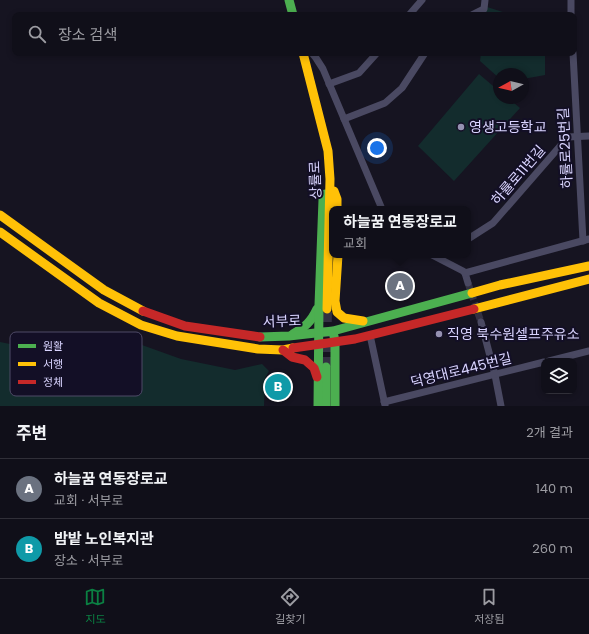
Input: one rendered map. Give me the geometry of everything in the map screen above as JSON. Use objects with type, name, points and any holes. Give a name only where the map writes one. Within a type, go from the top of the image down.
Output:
[{"type":"main road","points":[[289,0],[292,12]]},
{"type":"main road","name":"상률로","points":[[304,56],[328,152],[330,179],[323,307],[318,333],[318,406]]},
{"type":"main road","points":[[330,179],[337,199],[337,206]]},
{"type":"main road","name":"서부로","points":[[0,215],[104,290],[144,312],[185,326],[263,337],[289,336],[333,331],[500,285],[589,266]]},
{"type":"main road","name":"서부로","points":[[0,232],[99,303],[141,325],[178,336],[258,349],[283,350],[355,339],[589,279]]},
{"type":"main road","points":[[338,258],[335,301],[337,312],[344,318],[367,322]]},
{"type":"main road","points":[[289,336],[305,327],[323,307]]},
{"type":"main road","points":[[333,331],[335,342],[335,406]]},
{"type":"main road","points":[[283,350],[292,357],[305,360],[314,368],[318,380]]},
{"type":"main road","points":[[326,366],[326,406]]},
{"type":"street","points":[[412,12],[422,0]]},
{"type":"street","points":[[478,12],[484,9],[485,0]]},
{"type":"street","points":[[571,0],[571,12]]},
{"type":"street","points":[[314,56],[323,70],[381,206]]},
{"type":"street","points":[[329,84],[359,73],[374,56]]},
{"type":"street","points":[[344,119],[385,104],[402,88],[423,56]]},
{"type":"street","name":"하률로25번길","points":[[573,56],[586,240]]},
{"type":"street","name":"하률로11번길","points":[[471,237],[493,223],[568,137],[589,136]]},
{"type":"street","points":[[465,274],[586,240]]},
{"type":"street","points":[[440,258],[463,271],[468,283]]},
{"type":"street","points":[[481,322],[495,375],[501,406]]},
{"type":"street","points":[[370,335],[385,404]]},
{"type":"street","points":[[561,358],[589,351]]},
{"type":"street","name":"덕영대로445번길","points":[[385,404],[541,363]]},
{"type":"green space","points":[[487,7],[503,12],[481,12]]},
{"type":"green space","points":[[481,56],[545,56],[545,75],[529,78],[529,68],[493,68],[493,73],[480,61]]},
{"type":"green space","points":[[479,74],[493,86],[493,104],[515,104],[520,108],[454,181],[418,146]]},
{"type":"green space","points":[[0,342],[10,344],[10,396],[142,396],[142,345],[181,359],[235,370],[262,364],[269,371],[265,378],[264,406],[0,406]]},
{"type":"tunnel","points":[[468,283],[481,322]]},
{"type":"tunnel","points":[[326,367],[327,309]]},
{"type":"traffic: fast","points":[[289,0],[292,12]]},
{"type":"traffic: fast","points":[[318,406],[319,305],[323,200],[325,194]]},
{"type":"traffic: fast","points":[[260,337],[289,336],[333,331],[472,293]]},
{"type":"traffic: fast","points":[[293,334],[307,324],[317,309]]},
{"type":"traffic: fast","points":[[334,336],[335,406]]},
{"type":"traffic: fast","points":[[326,367],[326,406]]},
{"type":"traffic: slow","points":[[304,56],[328,151],[330,179],[329,206]]},
{"type":"traffic: slow","points":[[334,191],[337,199],[337,206]]},
{"type":"traffic: slow","points":[[0,215],[104,290],[143,311]]},
{"type":"traffic: slow","points":[[327,309],[329,222]]},
{"type":"traffic: slow","points":[[0,232],[99,303],[141,325],[177,336],[258,349],[283,350],[293,348]]},
{"type":"traffic: slow","points":[[338,258],[335,301],[337,312],[344,318],[363,321]]},
{"type":"traffic: slow","points":[[472,293],[500,285],[589,266]]},
{"type":"traffic: slow","points":[[474,309],[589,279]]},
{"type":"traffic: jam","points":[[293,348],[355,339],[474,309]]},
{"type":"traffic: jam","points":[[143,311],[185,326],[260,337]]},
{"type":"traffic: jam","points":[[283,350],[292,357],[305,360],[314,368],[317,377]]},
{"type":"place","name":"영생고등학교","points":[[461,127]]},
{"type":"place","name":"하늘꿈 연동장로교","points":[[400,286]]},
{"type":"place","name":"직영 북수원셀프주유소","points":[[439,334]]},
{"type":"place","name":"밤밭 노인복지관","points":[[278,387]]}]
